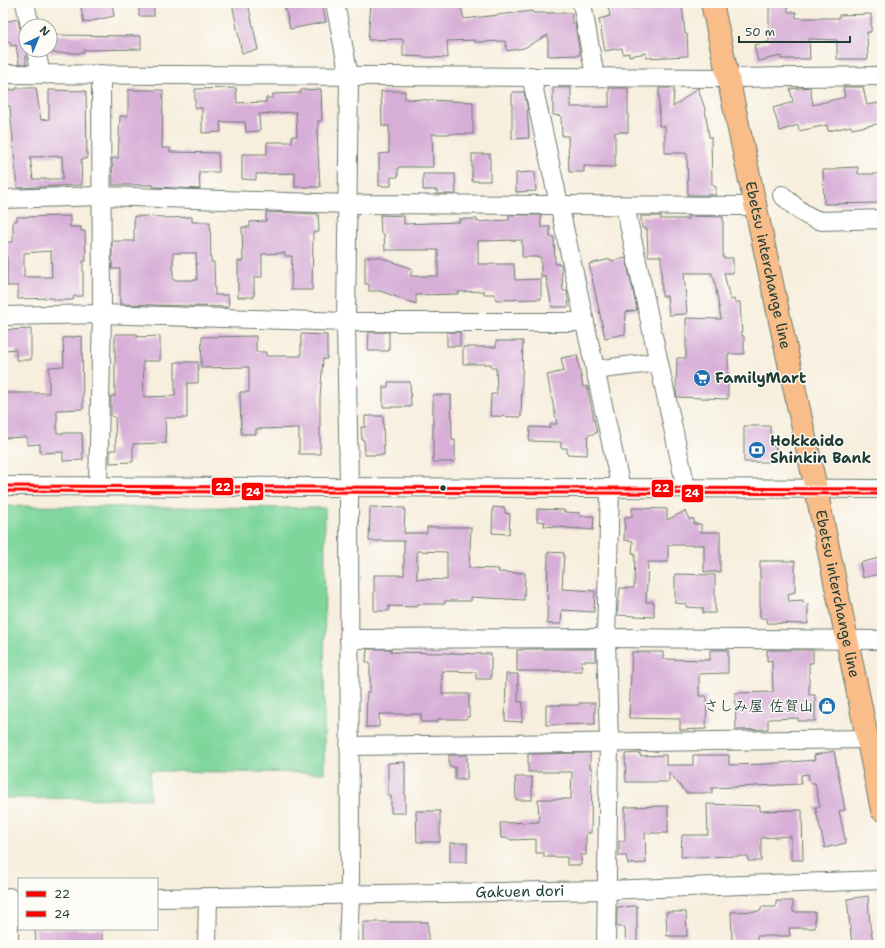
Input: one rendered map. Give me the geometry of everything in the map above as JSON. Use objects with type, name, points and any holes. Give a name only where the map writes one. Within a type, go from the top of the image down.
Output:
[{"type":"main road","name":"Ebetsu interchange line","points":[[712,3],[754,206],[848,640],[882,810]]},
{"type":"street","points":[[25,3],[28,18]]},
{"type":"street","points":[[335,3],[349,76],[346,322],[349,486],[350,896],[348,945]]},
{"type":"street","points":[[582,3],[595,77]]},
{"type":"street","points":[[38,58],[41,74]]},
{"type":"street","points":[[3,74],[727,78],[882,76]]},
{"type":"street","points":[[98,486],[102,314],[101,74]]},
{"type":"street","points":[[531,76],[595,370],[615,488],[606,638],[609,742],[606,945]]},
{"type":"street","points":[[782,195],[799,211],[814,220],[882,219]]},
{"type":"street","points":[[3,199],[102,196],[348,204],[754,206]]},
{"type":"street","points":[[625,206],[686,488]]},
{"type":"street","points":[[3,316],[102,314],[346,322],[585,322]]},
{"type":"street","points":[[595,370],[658,362]]},
{"type":"street","points":[[3,486],[882,489]]},
{"type":"street","points":[[349,639],[606,638],[882,640]]},
{"type":"street","points":[[349,746],[868,739]]},
{"type":"street","name":"Gakuen dori","points":[[158,898],[350,896],[607,890],[882,880]]},
{"type":"street","points":[[9,945],[10,897]]},
{"type":"street","points":[[207,945],[208,898]]},
{"type":"green space","points":[[3,506],[325,508],[324,773],[150,771],[150,799],[3,798]]},
{"type":"building","points":[[80,3],[112,3],[114,16],[84,23]]},
{"type":"building","points":[[139,3],[154,3],[154,16],[139,16]]},
{"type":"building","points":[[232,3],[248,3],[258,50],[242,53]]},
{"type":"building","points":[[284,3],[322,3],[326,22],[290,29]]},
{"type":"building","points":[[371,3],[460,3],[464,19],[532,11],[533,13],[572,13],[572,23],[575,23],[580,55],[548,56],[548,35],[524,48],[507,51],[505,41],[447,41],[448,58],[403,56],[403,39],[368,40]]},
{"type":"building","points":[[607,3],[624,3],[626,9],[682,3],[685,34],[687,34],[688,56],[646,58],[646,53],[629,56],[629,53],[623,54],[622,48],[605,51],[599,19],[610,16]]},
{"type":"building","points":[[769,3],[788,3],[788,12],[796,12],[796,18],[839,18],[839,15],[871,14],[871,32],[867,32],[868,59],[837,59],[837,40],[809,39],[810,59],[781,59],[781,56],[758,61],[754,45],[769,42]]},
{"type":"building","points":[[18,19],[18,58],[16,45],[11,46],[10,42],[3,44],[3,22]]},
{"type":"building","points":[[58,35],[141,36],[141,49],[84,50],[84,53],[58,53]]},
{"type":"building","points":[[18,58],[26,58],[26,64],[19,64]]},
{"type":"building","points":[[810,87],[813,105],[845,97],[843,87],[863,87],[867,105],[879,103],[882,123],[852,129],[851,126],[828,131],[827,125],[799,131],[798,125],[780,131],[773,108],[793,102],[790,89]]},
{"type":"building","points":[[16,88],[36,88],[41,120],[49,119],[49,90],[86,91],[87,159],[81,159],[82,185],[17,188],[10,106],[3,106],[3,89],[16,90]],"holes":[[[62,156],[63,179],[33,179],[30,157]]]},
{"type":"building","points":[[236,88],[237,103],[266,102],[266,98],[273,98],[273,94],[301,93],[301,90],[321,89],[322,120],[318,121],[317,133],[320,187],[295,187],[295,173],[256,174],[256,180],[242,179],[242,154],[267,154],[267,142],[292,142],[292,136],[297,136],[296,112],[259,114],[260,131],[246,132],[245,122],[220,122],[221,132],[202,133],[202,108],[195,108],[195,89]]},
{"type":"building","points":[[553,88],[571,88],[571,107],[609,107],[609,88],[628,88],[628,132],[615,132],[615,167],[584,166],[584,172],[569,172],[568,136],[562,136],[561,116],[553,115]]},
{"type":"building","points":[[659,88],[674,88],[673,107],[698,88],[705,109],[709,137],[711,137],[712,185],[716,187],[716,195],[688,195],[687,153],[665,153],[665,126],[659,126]]},
{"type":"building","points":[[128,90],[163,90],[162,148],[170,148],[170,152],[218,153],[219,172],[199,172],[200,189],[153,187],[153,185],[113,185],[112,158],[118,158],[120,116],[128,116]]},
{"type":"building","points":[[381,91],[405,91],[405,99],[473,102],[473,134],[432,134],[433,167],[398,167],[398,177],[391,177],[391,186],[379,186],[379,154],[389,153],[389,126],[382,126]]},
{"type":"building","points":[[512,92],[524,92],[527,106],[529,138],[512,139]]},
{"type":"building","points":[[472,154],[490,154],[490,181],[472,181]]},
{"type":"building","points":[[858,167],[858,174],[882,174],[882,203],[824,204],[823,170]]},
{"type":"building","points":[[535,172],[536,191],[516,192],[516,173]]},
{"type":"building","points":[[423,174],[455,174],[456,194],[437,194],[437,190],[423,190]]},
{"type":"building","points":[[266,212],[318,214],[319,232],[313,232],[312,290],[291,290],[292,256],[285,256],[285,253],[262,254],[262,277],[254,277],[254,297],[238,297],[238,261],[243,261],[242,227],[250,227],[250,222],[266,221]]},
{"type":"building","points":[[380,215],[404,216],[404,224],[460,222],[459,219],[477,219],[477,222],[509,220],[509,215],[541,215],[541,227],[550,227],[550,237],[554,237],[555,264],[561,264],[563,291],[567,291],[569,307],[552,307],[546,277],[541,277],[541,257],[522,257],[522,240],[478,241],[478,264],[514,264],[515,280],[541,279],[541,299],[496,300],[495,294],[484,294],[484,291],[458,292],[458,294],[416,295],[416,304],[380,291],[369,291],[369,284],[365,284],[365,257],[379,257],[413,269],[410,276],[438,276],[438,250],[385,250],[384,234],[381,234]]},
{"type":"building","points":[[70,216],[70,227],[81,227],[81,231],[85,231],[86,261],[83,261],[83,296],[74,296],[73,300],[54,300],[54,298],[18,299],[18,286],[7,286],[7,257],[3,257],[3,242],[13,242],[13,221],[17,221],[17,217]],"holes":[[[51,251],[52,277],[24,277],[24,253]]]},
{"type":"building","points":[[134,216],[164,218],[192,217],[192,222],[210,222],[211,262],[214,262],[215,295],[228,295],[229,307],[120,304],[120,269],[112,269],[112,241],[134,241]],"holes":[[[173,253],[196,253],[197,280],[173,280]]]},
{"type":"building","points":[[641,216],[661,216],[661,219],[688,219],[688,216],[723,217],[723,258],[733,258],[733,273],[724,273],[730,300],[734,299],[735,302],[740,302],[742,336],[744,336],[744,354],[728,354],[728,399],[677,397],[677,358],[686,358],[686,318],[721,319],[714,277],[712,277],[712,273],[684,273],[687,314],[669,315],[667,296],[662,296],[661,256],[648,256],[647,229],[642,228]]},
{"type":"building","points":[[626,258],[637,310],[626,312],[625,334],[605,338],[589,264],[611,259],[612,261]]},
{"type":"building","points":[[31,329],[31,360],[16,360],[16,349],[5,350],[4,330]]},
{"type":"building","points":[[369,332],[389,332],[389,351],[368,351]]},
{"type":"building","points":[[447,332],[460,332],[460,346],[447,346]]},
{"type":"building","points":[[115,334],[137,334],[137,337],[160,336],[160,361],[143,361],[144,397],[175,396],[175,362],[198,362],[198,383],[187,383],[187,418],[165,418],[166,443],[133,444],[133,462],[110,463],[110,450],[116,450],[115,417],[111,416],[111,396],[115,396]]},
{"type":"building","points":[[301,334],[327,335],[327,359],[323,359],[320,397],[320,454],[299,454],[299,428],[256,429],[256,434],[241,434],[240,392],[249,392],[249,367],[201,368],[202,337],[256,336],[256,352],[266,352],[266,356],[301,356]]},
{"type":"building","points":[[82,336],[83,409],[57,410],[57,433],[82,433],[83,460],[63,461],[63,452],[40,453],[40,444],[27,445],[27,437],[3,438],[3,393],[49,393],[49,367],[64,366],[63,338]]},
{"type":"building","points":[[496,341],[523,341],[521,417],[490,416],[491,394],[497,394],[496,368],[491,368],[491,364],[463,364],[463,347],[496,347]]},
{"type":"building","points":[[577,355],[583,387],[587,386],[597,433],[588,435],[587,455],[567,454],[567,448],[561,448],[561,442],[529,441],[530,427],[550,428],[550,424],[557,424],[547,375],[564,371],[561,358]]},
{"type":"building","points":[[388,382],[410,382],[411,407],[383,407],[383,387],[388,387]]},
{"type":"building","points":[[433,395],[451,395],[452,440],[455,440],[455,462],[433,462]]},
{"type":"building","points":[[365,416],[383,416],[384,455],[365,455],[361,427],[365,427]]},
{"type":"building","points":[[744,426],[770,426],[771,446],[776,446],[776,456],[771,462],[744,462]]},
{"type":"building","points":[[370,507],[405,508],[404,533],[427,533],[427,527],[471,527],[469,568],[499,569],[498,572],[525,573],[524,600],[471,597],[471,601],[445,601],[445,604],[417,604],[417,607],[389,606],[389,611],[374,611],[374,575],[404,575],[404,541],[369,541]],"holes":[[[417,551],[447,552],[447,580],[417,579]]]},
{"type":"building","points":[[493,507],[505,508],[505,513],[510,514],[509,534],[492,533]]},
{"type":"building","points":[[632,508],[667,509],[667,520],[685,511],[689,519],[694,519],[694,524],[701,524],[701,532],[720,532],[720,572],[704,572],[704,545],[668,545],[668,562],[648,562],[646,602],[654,602],[654,617],[617,615],[620,588],[634,588],[635,553],[632,553],[633,541],[624,540],[625,517],[632,517]]},
{"type":"building","points":[[537,509],[564,510],[564,512],[580,513],[579,516],[594,516],[593,530],[544,526],[545,522],[537,521]]},
{"type":"building","points":[[548,552],[564,553],[562,589],[595,591],[594,612],[562,610],[561,624],[547,624]]},
{"type":"building","points":[[879,558],[882,573],[863,578],[860,563]]},
{"type":"building","points":[[760,561],[795,561],[795,592],[788,594],[789,601],[803,600],[803,603],[808,604],[808,624],[767,623],[767,618],[760,618]]},
{"type":"building","points":[[675,574],[715,575],[715,613],[703,613],[703,608],[686,607],[687,604],[675,603]]},
{"type":"building","points":[[367,649],[391,649],[391,652],[491,654],[491,679],[476,679],[476,672],[442,671],[442,694],[469,694],[469,717],[466,719],[438,719],[438,722],[421,722],[421,714],[379,714],[379,727],[366,727],[367,692],[370,692],[370,662],[366,662]]},
{"type":"building","points":[[596,649],[596,661],[581,661],[582,671],[517,671],[517,650]]},
{"type":"building","points":[[710,650],[728,650],[728,673],[699,674],[699,696],[707,696],[706,729],[680,730],[680,719],[629,718],[632,652],[663,652],[663,659],[710,660]]},
{"type":"building","points":[[767,650],[813,650],[813,663],[809,663],[809,695],[815,695],[815,721],[798,721],[798,718],[768,719],[768,729],[736,730],[735,693],[773,692],[772,660],[767,661]]},
{"type":"building","points":[[506,674],[518,674],[518,702],[523,702],[522,722],[505,721]]},
{"type":"building","points":[[579,703],[595,703],[595,724],[546,725],[546,705],[579,705]]},
{"type":"building","points":[[834,751],[845,810],[839,811],[846,843],[825,848],[815,807],[820,807],[815,783],[810,783],[808,774],[801,775],[801,784],[712,788],[712,793],[686,793],[669,772],[669,782],[626,782],[625,754],[640,753],[640,756],[666,755],[666,765],[693,765],[693,755],[729,755],[729,765],[815,760],[814,755]]},
{"type":"building","points":[[590,753],[590,768],[592,768],[591,833],[586,833],[586,855],[581,855],[581,865],[567,865],[567,857],[544,857],[544,853],[536,853],[536,839],[511,840],[508,838],[501,838],[500,823],[539,822],[538,799],[571,799],[572,772],[528,772],[528,754]]},
{"type":"building","points":[[449,755],[467,755],[467,779],[455,779],[455,767],[449,767]]},
{"type":"building","points":[[405,762],[405,813],[391,813],[391,796],[388,796],[388,763]]},
{"type":"building","points":[[515,777],[532,777],[532,800],[516,800]]},
{"type":"building","points":[[707,804],[760,806],[760,811],[802,810],[803,860],[791,860],[791,836],[761,838],[761,861],[748,861],[748,856],[681,857],[682,835],[708,835]]},
{"type":"building","points":[[668,806],[668,833],[645,833],[646,863],[628,864],[626,856],[619,856],[619,841],[625,841],[625,807]]},
{"type":"building","points":[[416,811],[440,811],[440,842],[417,842]]},
{"type":"building","points":[[450,843],[467,843],[467,862],[450,862]]},
{"type":"building","points":[[868,896],[870,926],[874,945],[852,945],[847,899]]},
{"type":"building","points":[[776,901],[793,901],[793,912],[815,912],[815,928],[789,928],[790,936],[757,936],[757,940],[732,941],[731,912],[761,911],[761,907],[776,907]]},
{"type":"building","points":[[637,906],[637,945],[626,945],[625,927],[617,927],[617,907]]},
{"type":"building","points":[[666,912],[686,912],[687,936],[667,936]]},
{"type":"building","points":[[363,922],[428,922],[428,945],[363,945]]},
{"type":"building","points":[[35,930],[102,930],[102,945],[36,945]]},
{"type":"transit line","name":"22","points":[[3,486],[882,489]]},
{"type":"transit line","name":"24","points":[[3,491],[882,494]]},
{"type":"place","name":"FamilyMart","points":[[702,378]]},
{"type":"place","name":"Hokkaido Shinkin Bank","points":[[757,450]]},
{"type":"place","name":"さしみ屋 佐賀山","points":[[827,706]]}]
